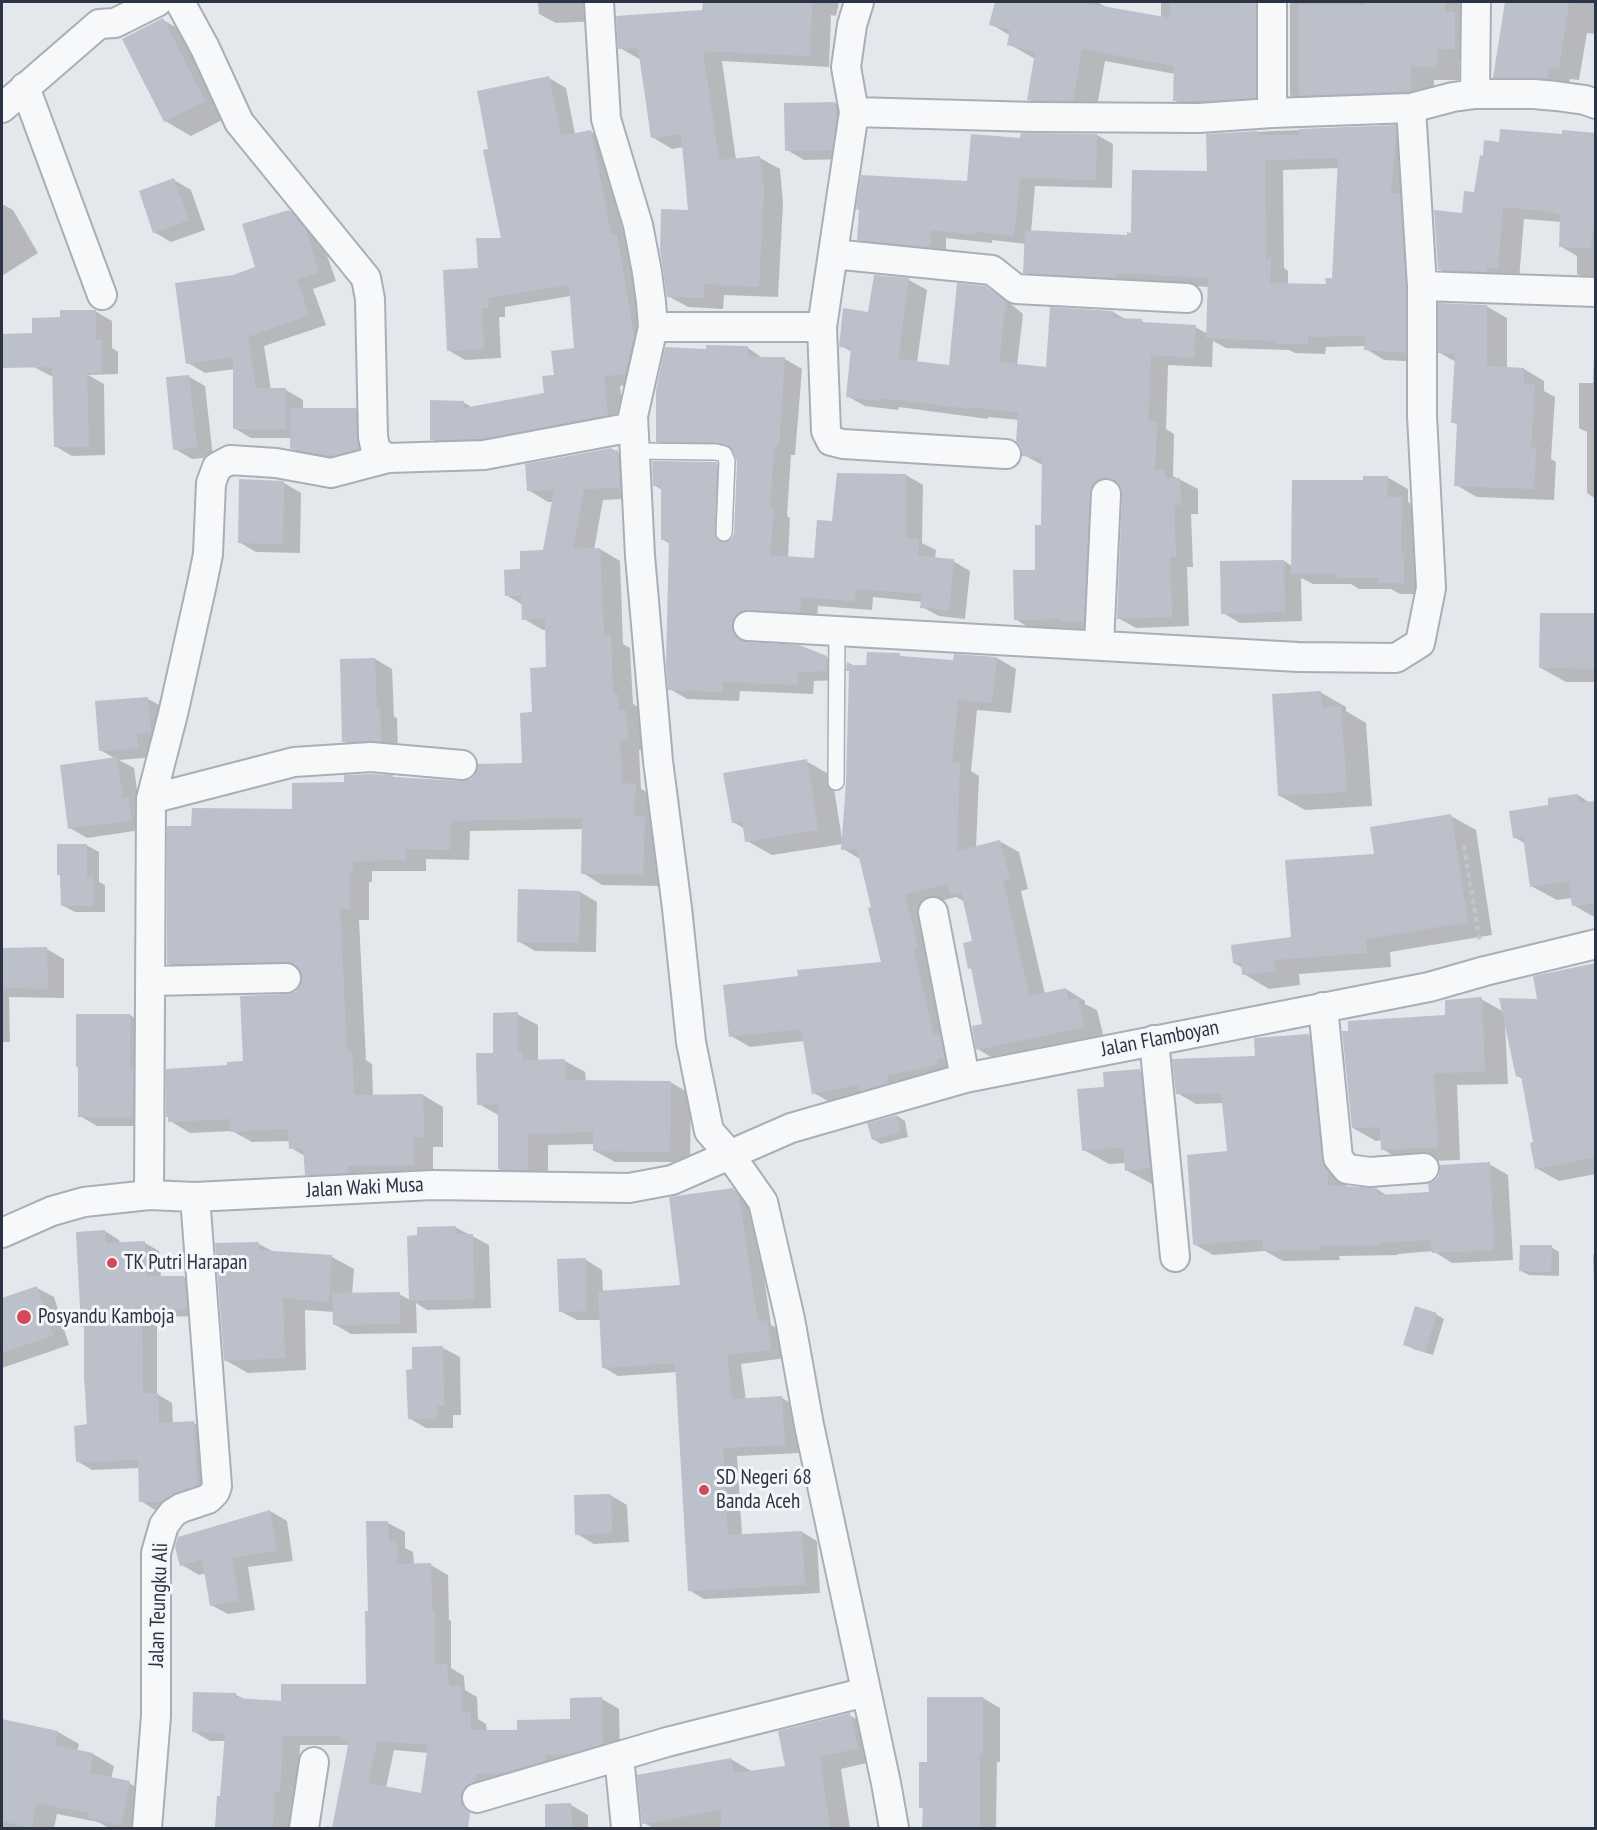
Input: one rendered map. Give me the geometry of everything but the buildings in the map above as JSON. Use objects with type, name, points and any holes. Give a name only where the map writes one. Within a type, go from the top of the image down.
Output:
[{"type":"street","points":[[2,108],[99,24],[115,23],[157,2]]},
{"type":"street","points":[[180,2],[206,48],[239,122],[366,278],[370,299],[373,436],[376,451],[388,458]]},
{"type":"street","points":[[599,2],[606,119],[638,225],[647,272],[653,327],[636,399],[634,439],[639,556],[658,761],[691,1042],[709,1131],[730,1155],[763,1202],[790,1319],[809,1425],[894,1828]]},
{"type":"street","points":[[859,2],[852,25],[846,67],[854,112],[822,327],[826,431],[831,441],[843,444],[1006,454]]},
{"type":"street","points":[[1272,2],[1272,113]]},
{"type":"street","points":[[1475,94],[1476,2]]},
{"type":"street","points":[[25,87],[102,296]]},
{"type":"street","points":[[854,112],[1035,117],[1199,118],[1411,108],[1475,94],[1545,95],[1585,100],[1596,104]]},
{"type":"street","points":[[748,626],[1298,657],[1396,658],[1420,643],[1431,588],[1422,416],[1422,286],[1411,108]]},
{"type":"street","points":[[833,254],[992,270],[1016,289],[1187,297]]},
{"type":"street","points":[[1422,286],[1596,292]]},
{"type":"street","points":[[653,327],[822,327]]},
{"type":"street","points":[[149,1196],[152,799],[208,554],[211,483],[217,467],[231,460],[276,463],[331,473],[388,458],[484,455],[634,439]]},
{"type":"street","points":[[1099,645],[1106,494]]},
{"type":"street","points":[[152,799],[294,762],[371,758],[462,765]]},
{"type":"street","points":[[933,912],[965,1078]]},
{"type":"street","name":"Jalan Flamboyan","points":[[730,1155],[791,1128],[965,1078],[1429,987],[1596,944]]},
{"type":"street","points":[[151,981],[286,978]]},
{"type":"street","points":[[1323,1007],[1338,1158],[1347,1169],[1370,1172],[1424,1168]]},
{"type":"street","points":[[1154,1040],[1174,1257]]},
{"type":"street","name":"Jalan Waki Musa","points":[[2,1233],[52,1211],[84,1202],[149,1196],[195,1197],[433,1185],[629,1188],[672,1180],[730,1155]]},
{"type":"street","name":"Jalan Teungku Ali","points":[[147,1828],[156,1716],[156,1553],[164,1525],[173,1514],[181,1508],[208,1499],[217,1486],[195,1197]]},
{"type":"street","points":[[477,1798],[667,1742],[866,1692]]},
{"type":"street","points":[[619,1756],[626,1828]]},
{"type":"street","points":[[304,1828],[314,1762]]},
{"type":"lane","points":[[634,439],[716,452],[726,456],[724,533]]},
{"type":"lane","points":[[836,782],[837,630]]},
{"type":"path","points":[[1464,846],[1485,971]]},
{"type":"place","name":"TK Putri Harapan","points":[[112,1263]]},
{"type":"place","name":"Posyandu Kamboja","points":[[24,1317]]},
{"type":"place","name":"SD Negeri 68 Banda Aceh","points":[[704,1490]]}]
